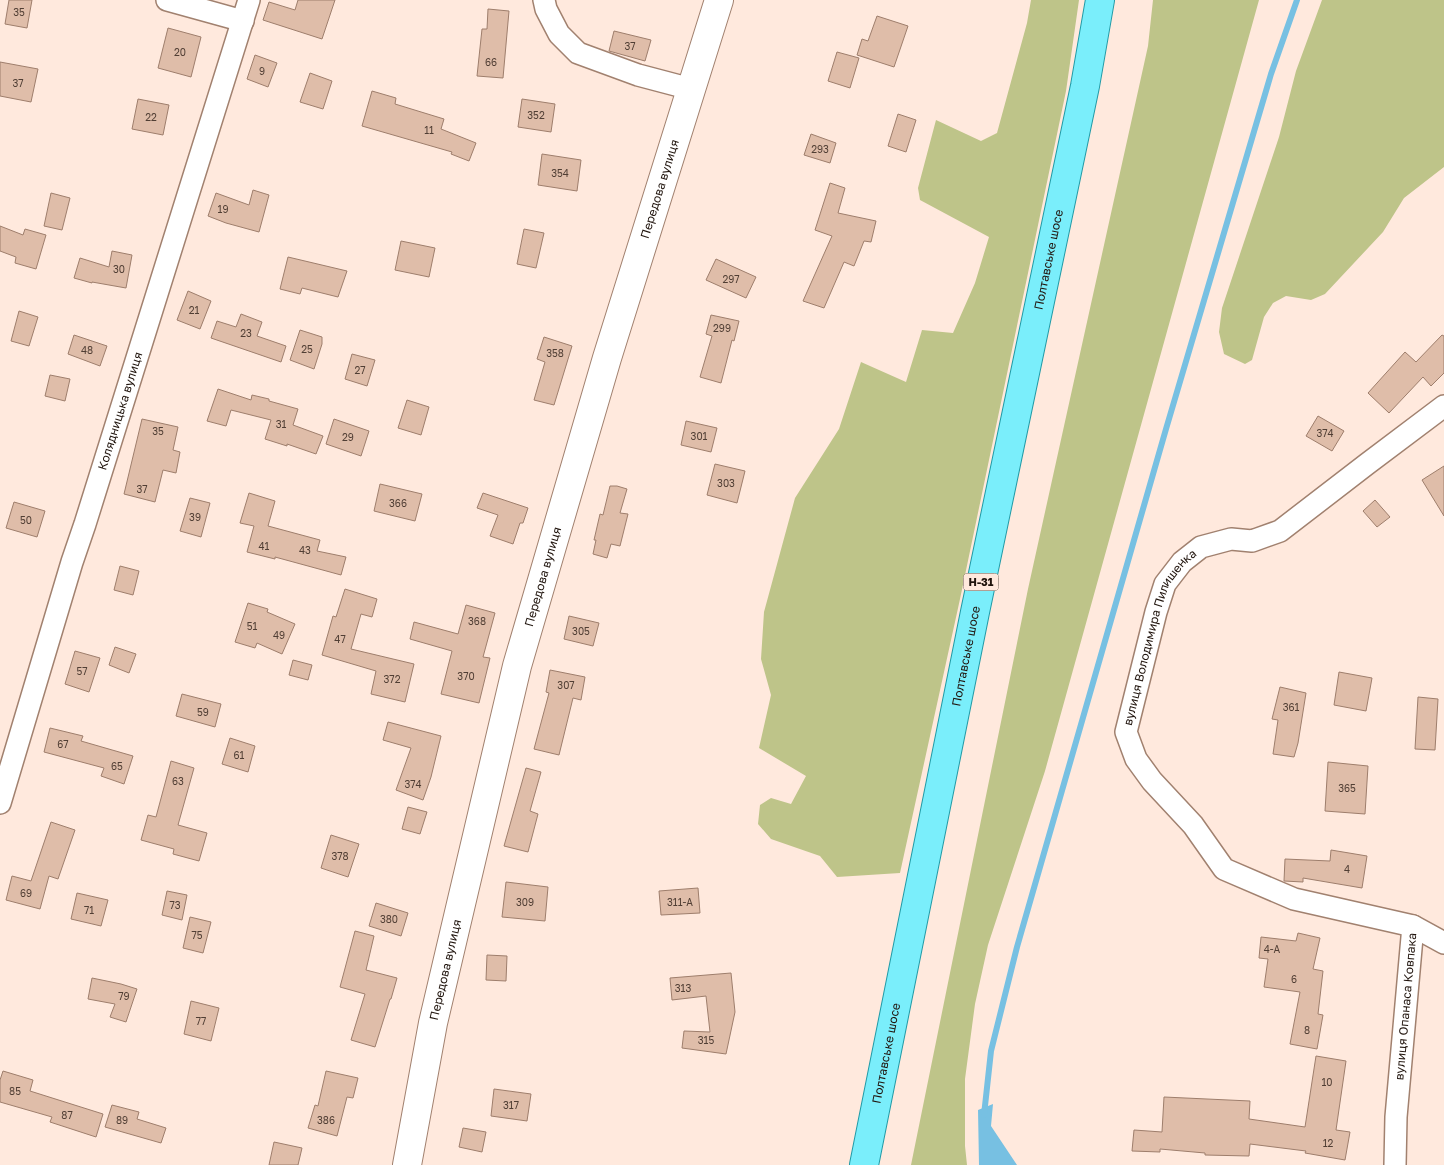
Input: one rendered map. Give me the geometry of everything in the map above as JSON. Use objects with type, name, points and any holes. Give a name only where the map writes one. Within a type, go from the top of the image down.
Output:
[{"type":"main road","name":"Полтавське шосе","points":[[864,1165],[974,612],[1085,86],[1100,0]]},
{"type":"street","points":[[167,0],[243,21]]},
{"type":"street","name":"Колядницька вулиця","points":[[0,803],[72,562],[249,0]]},
{"type":"street","points":[[544,0],[546,9],[558,34],[578,53],[638,76],[691,89]]},
{"type":"street","name":"Передова вулиця","points":[[407,1165],[434,1024],[517,666],[607,358],[720,0]]},
{"type":"street","name":"вулиця Володимира Пилишенка","points":[[1224,869],[1193,825],[1152,781],[1136,758],[1126,732],[1156,612],[1165,584],[1182,562],[1201,547],[1231,539],[1252,542],[1280,531],[1444,406]]},
{"type":"street","name":"вулиця Опанаса Ковпака","points":[[1224,869],[1294,899],[1413,926],[1396,1117],[1395,1165]]},
{"type":"street","points":[[1413,926],[1444,942]]},
{"type":"green space","points":[[1031,0],[1079,0],[1066,91],[960,599],[900,873],[837,877],[820,856],[771,839],[758,824],[760,805],[771,798],[791,804],[806,776],[759,748],[771,695],[761,659],[764,612],[795,498],[839,429],[861,362],[906,382],[922,330],[953,333],[975,283],[989,237],[920,200],[918,188],[936,120],[981,141],[997,133],[1027,23]]},
{"type":"green space","points":[[1153,0],[1259,0],[1045,771],[988,945],[975,1004],[965,1079],[965,1146],[967,1165],[911,1165],[1028,589],[1148,46]]},
{"type":"green space","points":[[1322,0],[1444,0],[1444,167],[1404,198],[1383,232],[1325,294],[1311,300],[1286,296],[1273,303],[1264,317],[1252,360],[1245,364],[1224,354],[1219,332],[1222,308],[1279,137],[1296,71]]},
{"type":"water","points":[[993,1104],[991,1126],[1017,1165],[979,1165],[978,1110]]},
{"type":"building","points":[[9,0],[32,0],[27,28],[5,24]]},
{"type":"building","points":[[298,0],[335,0],[322,39],[263,20],[269,2],[295,10]]},
{"type":"building","points":[[488,9],[509,11],[503,78],[477,76],[482,29],[487,29]]},
{"type":"building","points":[[877,16],[908,26],[894,67],[857,55],[862,39],[868,41]]},
{"type":"building","points":[[168,28],[201,37],[191,77],[158,68]]},
{"type":"building","points":[[614,31],[651,40],[645,61],[609,51]]},
{"type":"building","points":[[837,52],[859,58],[850,88],[828,81]]},
{"type":"building","points":[[255,55],[277,63],[268,87],[247,79]]},
{"type":"building","points":[[0,62],[38,69],[31,102],[0,96]]},
{"type":"building","points":[[310,73],[332,81],[323,109],[300,102]]},
{"type":"building","points":[[372,91],[396,98],[395,104],[444,119],[441,129],[476,143],[469,161],[451,154],[452,152],[362,126]]},
{"type":"building","points":[[138,99],[169,105],[163,135],[132,129]]},
{"type":"building","points":[[522,99],[555,104],[551,132],[518,127]]},
{"type":"building","points":[[898,114],[916,120],[906,152],[888,146]]},
{"type":"building","points":[[811,134],[836,143],[830,163],[804,155]]},
{"type":"building","points":[[542,154],[581,160],[577,191],[538,185]]},
{"type":"building","points":[[830,183],[845,188],[838,213],[876,221],[871,242],[864,241],[854,266],[844,262],[824,308],[803,301],[832,236],[815,230]]},
{"type":"building","points":[[253,190],[269,195],[259,232],[208,216],[216,193],[249,205]]},
{"type":"building","points":[[51,193],[70,198],[62,230],[44,226]]},
{"type":"building","points":[[0,226],[23,235],[25,229],[46,235],[36,269],[15,263],[16,257],[0,251]]},
{"type":"building","points":[[524,229],[544,233],[536,268],[517,264]]},
{"type":"building","points":[[401,241],[435,248],[429,277],[395,270]]},
{"type":"building","points":[[112,251],[132,255],[126,288],[92,283],[74,278],[80,258],[109,267]]},
{"type":"building","points":[[288,257],[347,271],[338,297],[302,288],[300,294],[280,289]]},
{"type":"building","points":[[716,259],[756,277],[746,298],[706,280]]},
{"type":"building","points":[[188,291],[211,301],[200,329],[177,320]]},
{"type":"building","points":[[19,311],[38,317],[29,346],[11,341]]},
{"type":"building","points":[[241,314],[262,322],[257,336],[286,346],[281,362],[211,338],[217,321],[236,327]]},
{"type":"building","points":[[711,315],[739,321],[721,383],[700,377],[712,336],[706,334]]},
{"type":"building","points":[[300,330],[322,337],[322,344],[314,369],[290,360]]},
{"type":"building","points":[[74,335],[107,346],[100,366],[68,354]]},
{"type":"building","points":[[1442,335],[1444,336],[1444,373],[1431,386],[1423,377],[1389,413],[1368,393],[1405,352],[1416,362]]},
{"type":"building","points":[[544,337],[572,346],[554,405],[534,400],[545,362],[537,359]]},
{"type":"building","points":[[352,354],[375,360],[367,386],[345,379]]},
{"type":"building","points":[[50,375],[70,379],[65,401],[45,396]]},
{"type":"building","points":[[218,389],[251,400],[252,395],[269,399],[269,401],[298,409],[293,425],[323,436],[316,454],[265,439],[271,420],[231,410],[226,426],[207,421]]},
{"type":"building","points":[[407,400],[429,407],[421,435],[398,428]]},
{"type":"building","points":[[1318,416],[1344,431],[1332,451],[1306,436]]},
{"type":"building","points":[[142,419],[178,427],[173,450],[180,452],[176,473],[163,470],[155,502],[124,494]]},
{"type":"building","points":[[334,419],[369,431],[361,456],[326,444]]},
{"type":"building","points":[[686,421],[717,428],[711,452],[681,445]]},
{"type":"building","points":[[715,464],[745,471],[737,503],[707,495]]},
{"type":"building","points":[[1444,466],[1444,516],[1422,480]]},
{"type":"building","points":[[380,484],[422,494],[415,521],[374,511]]},
{"type":"building","points":[[610,486],[627,489],[620,513],[628,514],[620,546],[611,544],[607,558],[593,554],[600,514],[603,515]]},
{"type":"building","points":[[249,493],[275,501],[268,526],[320,540],[317,551],[346,557],[341,575],[275,557],[275,559],[247,552],[254,526],[240,523]]},
{"type":"building","points":[[483,493],[528,508],[523,523],[520,523],[513,544],[490,536],[498,515],[477,508]]},
{"type":"building","points":[[190,498],[210,503],[201,537],[180,531]]},
{"type":"building","points":[[1375,500],[1390,517],[1377,527],[1363,511]]},
{"type":"building","points":[[14,502],[45,511],[37,537],[6,528]]},
{"type":"building","points":[[120,566],[139,571],[133,595],[114,590]]},
{"type":"building","points":[[345,589],[377,599],[372,617],[361,614],[351,649],[414,664],[405,702],[371,694],[376,671],[322,655],[333,616],[336,617]]},
{"type":"building","points":[[248,603],[268,609],[267,612],[295,624],[282,654],[257,643],[255,648],[235,642]]},
{"type":"building","points":[[466,605],[495,613],[483,657],[490,658],[479,703],[441,694],[452,651],[410,639],[414,622],[458,634]]},
{"type":"building","points":[[569,616],[599,623],[593,646],[564,639]]},
{"type":"building","points":[[115,647],[136,654],[129,673],[109,665]]},
{"type":"building","points":[[75,651],[100,658],[89,692],[65,684]]},
{"type":"building","points":[[293,660],[312,665],[308,680],[289,675]]},
{"type":"building","points":[[550,670],[585,677],[581,700],[573,698],[559,755],[534,749],[549,693],[546,692]]},
{"type":"building","points":[[1339,672],[1372,678],[1366,711],[1334,705]]},
{"type":"building","points":[[1280,687],[1306,693],[1294,757],[1273,754],[1278,720],[1272,719]]},
{"type":"building","points":[[182,694],[221,704],[215,727],[176,716]]},
{"type":"building","points":[[1418,697],[1438,699],[1435,750],[1415,749]]},
{"type":"building","points":[[388,722],[441,736],[423,800],[396,790],[411,748],[383,740]]},
{"type":"building","points":[[50,728],[83,736],[81,741],[133,756],[124,784],[101,776],[104,768],[44,752]]},
{"type":"building","points":[[230,738],[255,746],[248,772],[222,764]]},
{"type":"building","points":[[171,761],[194,768],[178,825],[207,833],[199,861],[173,854],[174,849],[141,840],[148,815],[156,817]]},
{"type":"building","points":[[1328,762],[1368,766],[1365,814],[1325,811]]},
{"type":"building","points":[[526,768],[541,772],[530,811],[538,814],[528,852],[504,846]]},
{"type":"building","points":[[408,807],[427,812],[420,834],[402,829]]},
{"type":"building","points":[[51,822],[75,830],[58,879],[49,876],[40,909],[6,900],[12,876],[31,881]]},
{"type":"building","points":[[331,835],[359,844],[348,877],[321,868]]},
{"type":"building","points":[[1331,850],[1367,856],[1362,888],[1303,878],[1303,882],[1284,881],[1285,859],[1330,861]]},
{"type":"building","points":[[506,882],[548,887],[545,921],[502,917]]},
{"type":"building","points":[[698,888],[700,913],[661,915],[659,891]]},
{"type":"building","points":[[167,891],[187,895],[182,920],[162,915]]},
{"type":"building","points":[[77,893],[108,900],[101,926],[71,919]]},
{"type":"building","points":[[376,903],[408,913],[401,936],[369,926]]},
{"type":"building","points":[[190,917],[211,922],[203,953],[183,948]]},
{"type":"building","points":[[355,931],[374,936],[366,970],[397,978],[375,1047],[351,1040],[365,994],[340,987]]},
{"type":"building","points":[[1298,933],[1320,938],[1313,969],[1323,971],[1318,1014],[1323,1015],[1317,1049],[1290,1044],[1300,992],[1264,987],[1268,959],[1259,958],[1261,937],[1296,941]]},
{"type":"building","points":[[487,955],[507,956],[506,981],[486,980]]},
{"type":"building","points":[[731,973],[735,1012],[726,1054],[682,1048],[684,1031],[710,1032],[706,996],[672,1000],[670,978]]},
{"type":"building","points":[[92,978],[137,989],[126,1022],[110,1017],[115,1004],[88,999]]},
{"type":"building","points":[[191,1001],[219,1008],[211,1041],[184,1034]]},
{"type":"building","points":[[1316,1056],[1346,1061],[1336,1130],[1350,1132],[1345,1160],[1305,1153],[1306,1151],[1250,1144],[1249,1156],[1205,1155],[1205,1153],[1160,1149],[1160,1152],[1132,1151],[1134,1130],[1162,1132],[1164,1097],[1250,1101],[1249,1119],[1305,1127]]},
{"type":"building","points":[[3,1071],[33,1080],[30,1091],[103,1114],[96,1137],[50,1122],[52,1117],[0,1102],[0,1080]]},
{"type":"building","points":[[326,1071],[358,1078],[353,1098],[347,1097],[337,1136],[308,1128],[315,1105],[318,1106]]},
{"type":"building","points":[[494,1089],[531,1094],[527,1121],[491,1116]]},
{"type":"building","points":[[112,1105],[139,1112],[137,1119],[166,1128],[161,1143],[105,1127]]},
{"type":"building","points":[[463,1128],[486,1132],[482,1152],[459,1147]]},
{"type":"building","points":[[274,1142],[302,1148],[298,1165],[269,1165]]},
{"type":"waterway","points":[[984,1115],[991,1051],[1017,947],[1166,429],[1271,74],[1297,0]]}]
